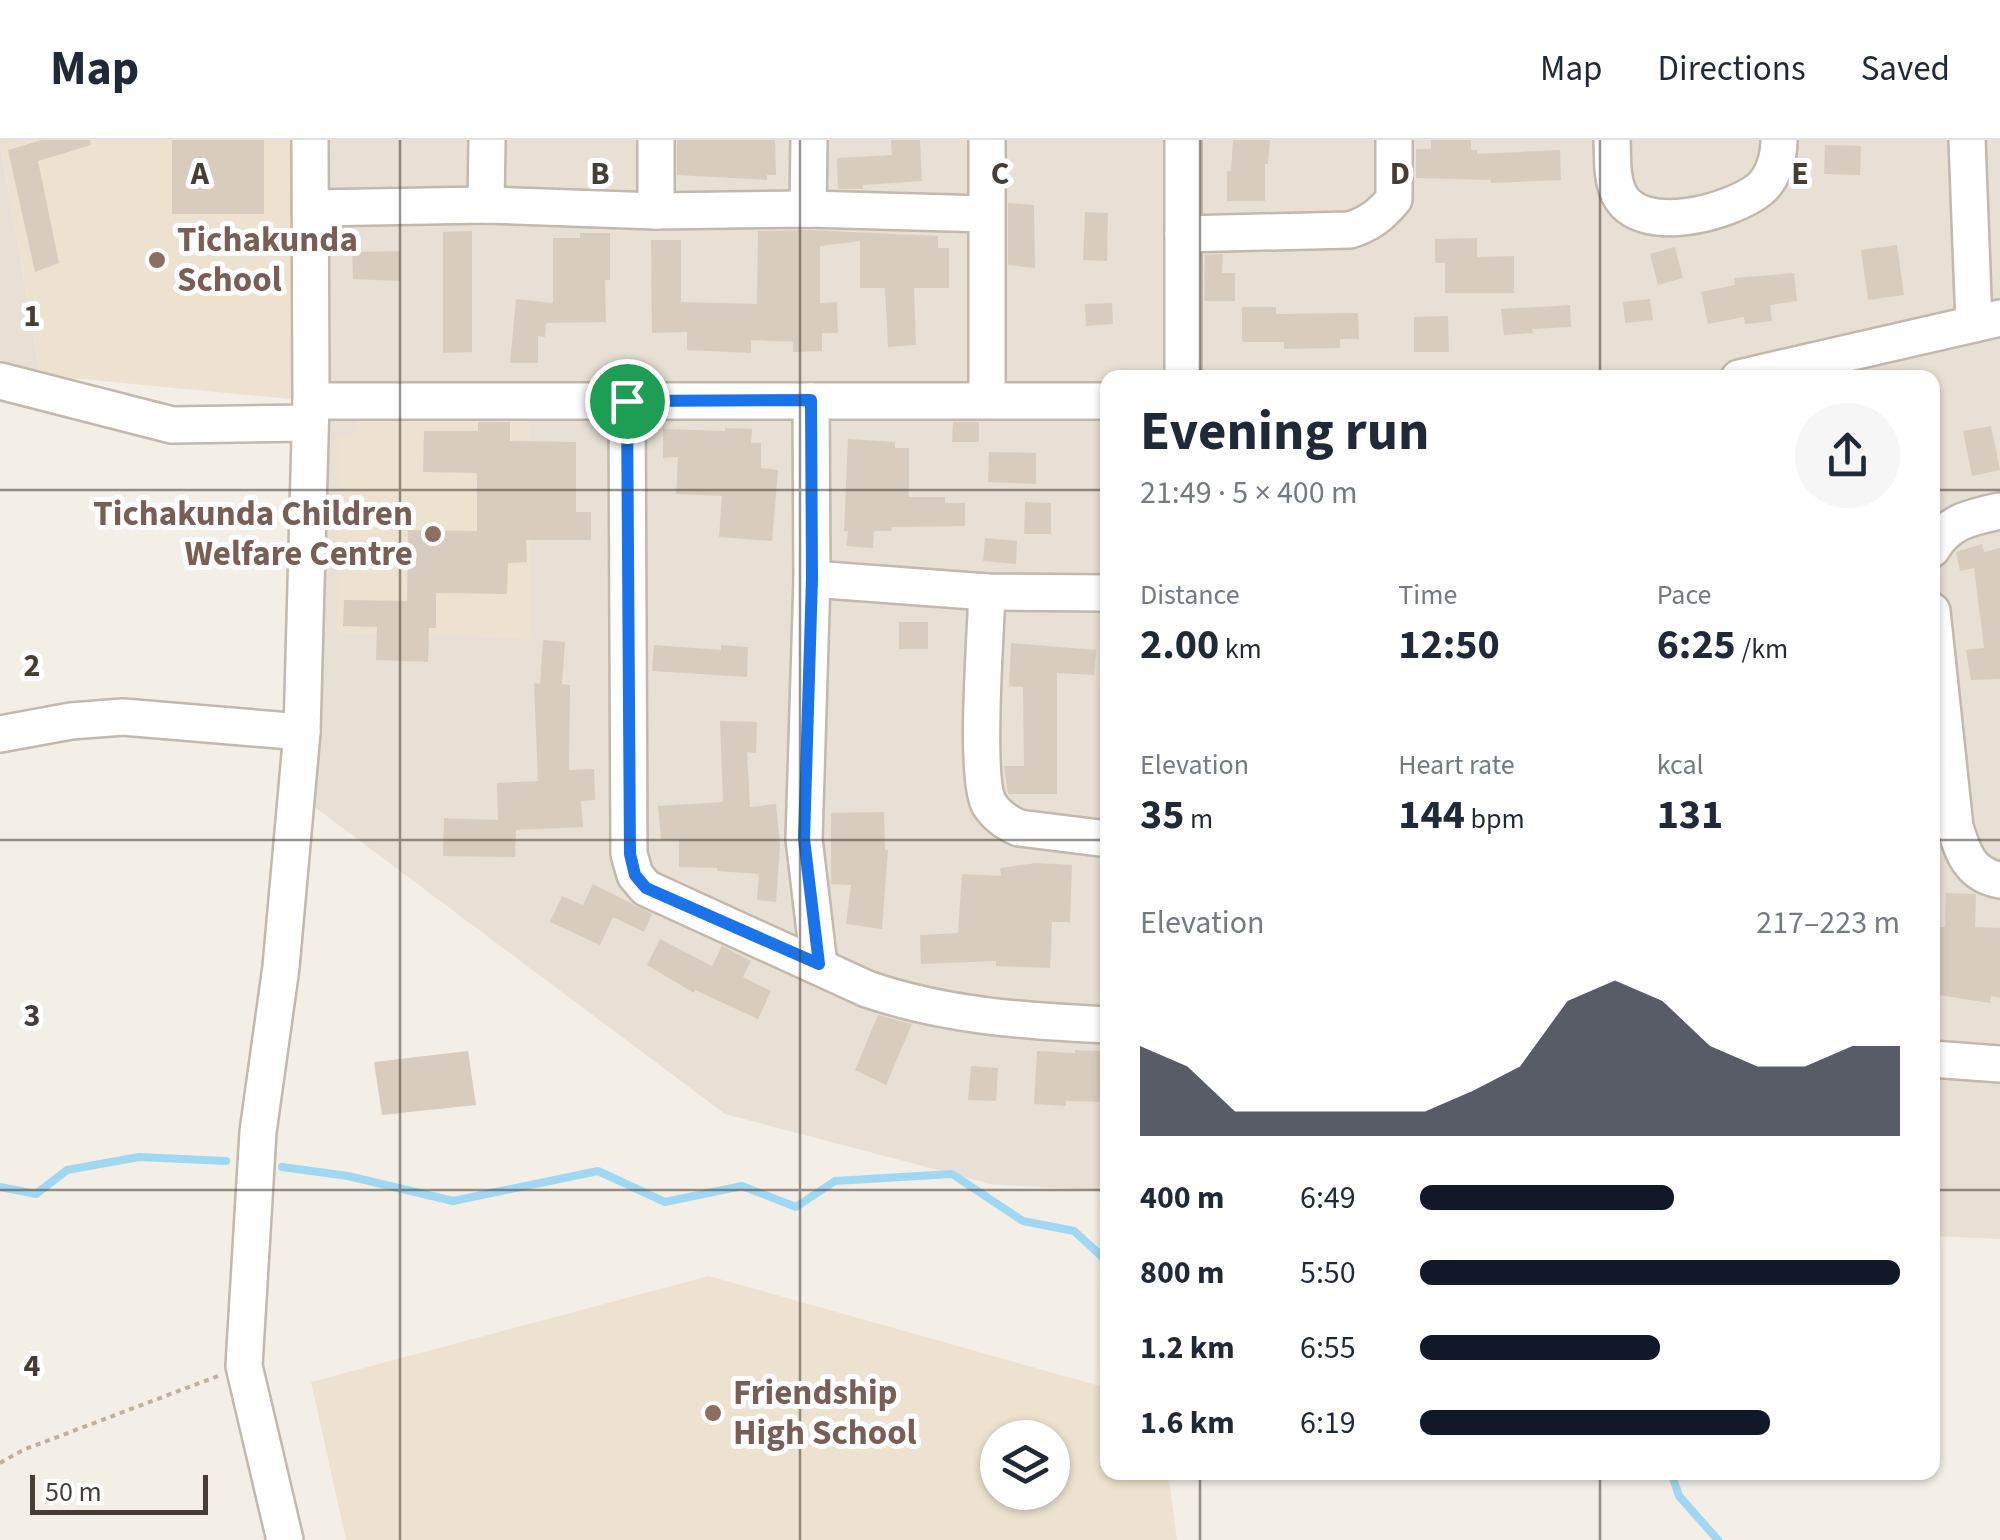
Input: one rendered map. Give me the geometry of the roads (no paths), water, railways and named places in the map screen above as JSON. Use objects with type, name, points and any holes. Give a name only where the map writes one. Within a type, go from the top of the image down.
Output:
[{"type":"street","points":[[285,1540],[244,1366],[258,1132],[281,967],[302,732],[310,412],[310,140]]},
{"type":"street","points":[[486,140],[486,205]]},
{"type":"street","points":[[656,140],[656,211]]},
{"type":"street","points":[[808,209],[809,140]]},
{"type":"street","points":[[987,140],[987,400]]},
{"type":"street","points":[[1183,140],[1183,370]]},
{"type":"street","points":[[1183,234],[1350,230],[1364,226],[1394,199],[1394,140]]},
{"type":"street","points":[[1612,140],[1614,178],[1620,196],[1630,209],[1660,218],[1721,209],[1762,188],[1770,177],[1779,140]]},
{"type":"street","points":[[1774,370],[1987,321],[1966,140]]},
{"type":"street","points":[[311,208],[486,205],[986,214]]},
{"type":"street","points":[[0,381],[172,426],[310,412],[627,401],[1100,401]]},
{"type":"street","points":[[811,400],[812,579],[804,839],[819,964]]},
{"type":"street","points":[[627,401],[630,854],[635,875],[646,888],[880,993],[962,1014],[1100,1024]]},
{"type":"street","points":[[1940,536],[1966,518],[2000,511]]},
{"type":"street","points":[[812,579],[986,592],[1100,593]]},
{"type":"street","points":[[986,592],[982,776],[990,806],[1007,823],[1019,828],[1100,838]]},
{"type":"street","points":[[1940,686],[1955,827],[1963,854],[1973,869],[2000,880]]},
{"type":"street","points":[[0,734],[124,716],[302,732]]},
{"type":"street","points":[[1940,1060],[2000,1064]]},
{"type":"waterway","points":[[0,1187],[36,1194],[67,1170],[139,1157],[226,1161]]},
{"type":"waterway","points":[[282,1167],[348,1176],[453,1201],[598,1171],[665,1202],[742,1186],[796,1207],[835,1181],[952,1174],[1023,1221],[1074,1231],[1100,1255]]},
{"type":"waterway","points":[[1674,1480],[1679,1496],[1718,1540]]},
{"type":"place","name":"Tichakunda School","points":[[157,260]]},
{"type":"place","name":"Tichakunda Children Welfare Centre","points":[[433,534]]},
{"type":"place","name":"Friendship High School","points":[[713,1413]]}]
